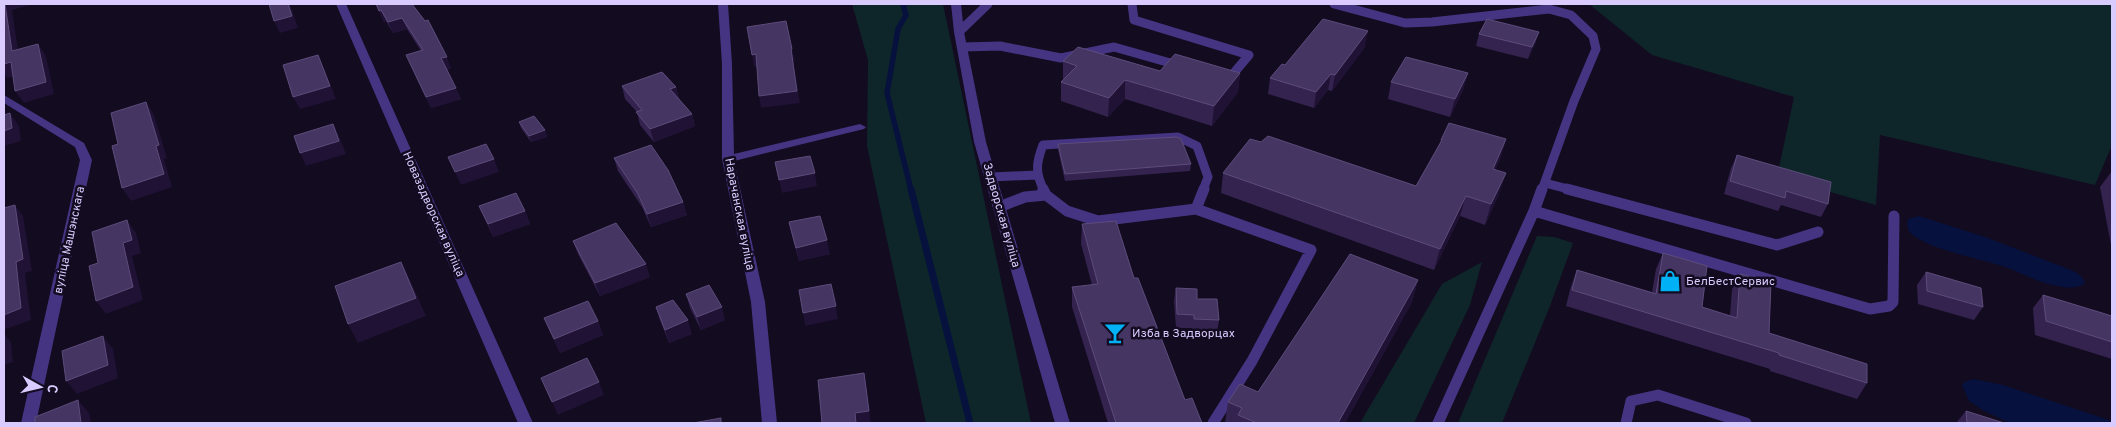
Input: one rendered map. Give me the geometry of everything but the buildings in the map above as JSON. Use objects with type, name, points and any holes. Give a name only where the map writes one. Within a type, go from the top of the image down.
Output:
[{"type":"street","name":"Новазадворская вуліца","points":[[341,4],[526,423]]},
{"type":"street","name":"Нарачанская вуліца","points":[[723,4],[727,64],[728,159],[758,302],[770,423]]},
{"type":"street","name":"Задворская вуліца","points":[[956,4],[959,32],[980,142],[1063,423]]},
{"type":"street","name":"вуліца Машэнскага","points":[[4,98],[80,145],[86,160],[29,423]]},
{"type":"street","points":[[728,159],[860,127]]},
{"type":"lane","points":[[959,32],[988,4]]},
{"type":"lane","points":[[1132,4],[1134,20],[1249,55],[1230,80],[1221,78]]},
{"type":"lane","points":[[1334,4],[1405,23],[1432,22],[1550,6],[1571,15],[1586,27],[1593,36],[1596,49],[1574,101],[1534,211],[1438,423]]},
{"type":"lane","points":[[962,47],[1000,46],[1061,58],[1114,47],[1194,70]]},
{"type":"lane","points":[[1196,209],[1208,177],[1198,146],[1178,137],[1043,144],[1034,164],[1036,175],[1046,195],[1067,211],[1098,221],[1196,209],[1311,250],[1252,360],[1214,423]]},
{"type":"lane","points":[[991,177],[1036,175]]},
{"type":"lane","points":[[1545,183],[1777,245],[1818,232]]},
{"type":"lane","points":[[999,207],[1025,197],[1046,195]]},
{"type":"lane","points":[[1534,211],[1870,309],[1889,306],[1893,302],[1894,216]]},
{"type":"lane","points":[[1626,423],[1631,401],[1658,395],[1746,423]]},
{"type":"green space","points":[[852,4],[943,4],[1031,423],[926,423],[867,146],[868,60]]},
{"type":"green space","points":[[1589,4],[2112,4],[2112,145],[2095,185],[1880,135],[1876,205],[1777,177],[1794,97],[1652,55]]},
{"type":"green space","points":[[1537,236],[1554,237],[1573,243],[1550,306],[1502,423],[1458,423]]},
{"type":"green space","points":[[1482,262],[1470,305],[1414,423],[1360,423],[1442,284]]},
{"type":"shaded area","points":[[1919,216],[1985,237],[2071,270],[2078,274],[2085,283],[2075,287],[2056,286],[2005,267],[1926,243],[1912,234],[1907,225],[1908,219]]},
{"type":"shaded area","points":[[1974,379],[2003,385],[2112,421],[2112,423],[2010,423],[1984,411],[1969,401],[1962,385],[1966,381]]},
{"type":"waterway","points":[[903,4],[906,15],[898,29],[887,93],[911,190]]},
{"type":"waterway","points":[[911,189],[970,423]]},
{"type":"place","name":"БелБестСервис","points":[[1670,281]]},
{"type":"place","name":"Изба в Задворцах","points":[[1115,333]]}]
